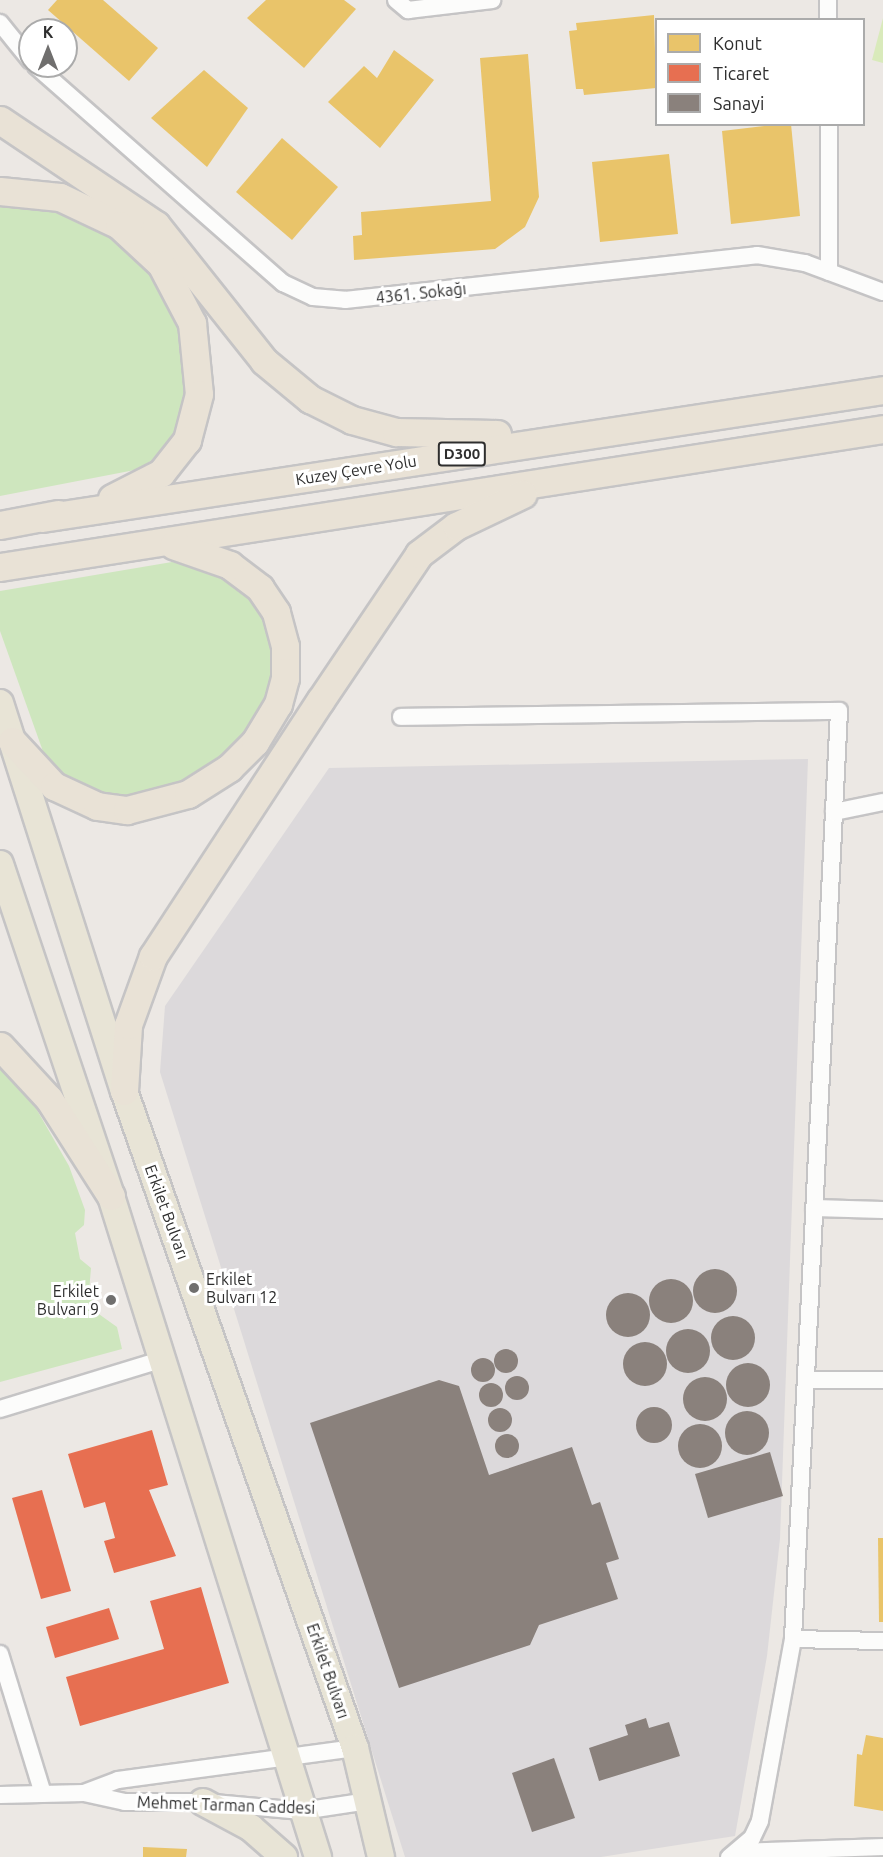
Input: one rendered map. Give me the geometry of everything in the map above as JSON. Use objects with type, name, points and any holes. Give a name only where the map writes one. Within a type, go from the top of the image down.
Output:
[{"type":"highway","points":[[0,120],[156,225],[264,361],[293,388],[328,409],[377,429],[415,435],[606,432]]},
{"type":"highway","points":[[0,191],[81,204],[135,237],[179,294],[199,355],[196,414],[173,462],[135,489],[42,518]]},
{"type":"highway","name":"Kuzey Çevre Yolu","points":[[42,518],[883,390]]},
{"type":"highway","points":[[0,567],[883,429]]},
{"type":"highway","points":[[124,1092],[128,1024],[153,957],[420,554],[456,526],[550,482]]},
{"type":"highway","name":"D300","points":[[0,525],[42,518]]},
{"type":"highway","points":[[12,741],[30,766],[61,791],[97,806],[127,810],[165,803],[209,782],[265,729],[278,704],[286,662],[282,629],[269,600],[246,576],[215,556],[180,546],[145,544]]},
{"type":"highway","points":[[0,1046],[49,1099],[111,1196]]},
{"type":"main road","name":"Erkilet Bulvarı","points":[[0,703],[124,1092],[355,1748],[381,1857]]},
{"type":"main road","points":[[0,864],[111,1196],[160,1360],[318,1857]]},
{"type":"main road","points":[[203,1802],[251,1828],[284,1857]]},
{"type":"street","points":[[404,3],[492,0]]},
{"type":"street","points":[[828,0],[828,18]]},
{"type":"street","points":[[0,23],[18,45]]},
{"type":"street","name":"4361. Sokağı","points":[[50,78],[277,278],[313,297],[345,300],[734,255],[781,258],[829,272],[883,292]]},
{"type":"street","points":[[829,126],[829,272]]},
{"type":"street","points":[[402,717],[839,711],[793,1639],[760,1821],[733,1854]]},
{"type":"street","points":[[834,812],[883,802]]},
{"type":"street","points":[[814,1208],[883,1210]]},
{"type":"street","points":[[0,1409],[160,1360]]},
{"type":"street","points":[[806,1380],[883,1380]]},
{"type":"street","points":[[793,1639],[883,1641]]},
{"type":"street","points":[[0,1654],[43,1794]]},
{"type":"street","name":"Mehmet Tarman Caddesi","points":[[84,1793],[118,1780],[355,1748]]},
{"type":"street","name":"Mehmet Tarman Caddesi","points":[[0,1795],[84,1793],[125,1802],[203,1802],[302,1811],[368,1802]]},
{"type":"street","points":[[733,1854],[883,1846]]},
{"type":"shaded area","points":[[808,759],[780,1539],[767,1656],[735,1836],[601,1857],[405,1857],[160,1072],[165,1006],[329,768]]},
{"type":"green space","points":[[883,18],[883,63],[872,60]]},
{"type":"green space","points":[[0,200],[28,201],[99,223],[144,261],[180,321],[189,376],[181,424],[165,450],[140,469],[0,496]]},
{"type":"green space","points":[[172,562],[202,564],[242,585],[261,608],[275,650],[270,690],[252,725],[226,755],[194,778],[147,797],[102,797],[64,778],[45,757],[0,631],[0,591]]},
{"type":"green space","points":[[0,1057],[13,1068],[69,1166],[85,1210],[84,1225],[75,1233],[80,1259],[91,1268],[89,1292],[96,1312],[117,1327],[122,1349],[0,1382]]},
{"type":"building: Konut","points":[[57,0],[103,0],[158,48],[129,81],[78,36],[78,18],[57,18],[48,10]]},
{"type":"building: Konut","points":[[266,0],[344,0],[356,9],[304,68],[247,18]]},
{"type":"building: Konut","points":[[654,15],[655,88],[584,95],[583,89],[576,89],[569,31],[577,30],[576,23]]},
{"type":"building: Konut","points":[[394,50],[434,80],[380,148],[328,102],[364,66],[377,78]]},
{"type":"building: Konut","points":[[528,54],[539,197],[525,227],[495,249],[354,260],[353,236],[362,235],[361,212],[491,201],[480,58]]},
{"type":"building: Konut","points":[[204,70],[248,108],[207,167],[151,118]]},
{"type":"building: Konut","points":[[765,126],[791,126],[800,216],[731,224],[722,131]]},
{"type":"building: Konut","points":[[282,138],[338,187],[292,240],[236,192]]},
{"type":"building: Konut","points":[[669,154],[678,234],[600,242],[592,162]]},
{"type":"building: Konut","points":[[878,1538],[883,1538],[883,1622],[879,1622]]},
{"type":"building: Konut","points":[[866,1735],[883,1738],[883,1811],[854,1806],[857,1754],[862,1755]]},
{"type":"building: Konut","points":[[143,1847],[187,1849],[186,1857],[143,1857]]},
{"type":"building: Ticaret","points":[[152,1430],[168,1485],[149,1490],[176,1556],[114,1573],[104,1541],[115,1538],[105,1502],[84,1508],[68,1454]]},
{"type":"building: Ticaret","points":[[42,1490],[71,1591],[41,1599],[12,1498]]},
{"type":"building: Ticaret","points":[[201,1587],[229,1683],[80,1726],[66,1677],[164,1649],[150,1601]]},
{"type":"building: Ticaret","points":[[109,1608],[119,1639],[55,1658],[46,1627]]},
{"type":"building: Sanayi","points":[[715,1269],[731,1275],[737,1291],[731,1307],[715,1313],[699,1307],[693,1291],[699,1275]]},
{"type":"building: Sanayi","points":[[671,1279],[687,1285],[693,1301],[687,1317],[671,1323],[655,1317],[649,1301],[655,1285]]},
{"type":"building: Sanayi","points":[[628,1293],[644,1299],[650,1315],[644,1331],[628,1337],[612,1331],[606,1315],[612,1299]]},
{"type":"building: Sanayi","points":[[733,1316],[749,1322],[755,1338],[749,1354],[733,1360],[717,1354],[711,1338],[717,1322]]},
{"type":"building: Sanayi","points":[[688,1329],[704,1335],[710,1351],[704,1367],[688,1373],[672,1367],[666,1351],[672,1335]]},
{"type":"building: Sanayi","points":[[645,1342],[661,1348],[667,1364],[661,1380],[645,1386],[629,1380],[623,1364],[629,1348]]},
{"type":"building: Sanayi","points":[[506,1349],[514,1353],[518,1361],[514,1369],[506,1373],[498,1369],[494,1361],[498,1353]]},
{"type":"building: Sanayi","points":[[483,1358],[491,1362],[495,1370],[491,1378],[483,1382],[475,1378],[471,1370],[475,1362]]},
{"type":"building: Sanayi","points":[[748,1363],[764,1369],[770,1385],[764,1401],[748,1407],[732,1401],[726,1385],[732,1369]]},
{"type":"building: Sanayi","points":[[517,1376],[525,1380],[529,1388],[525,1396],[517,1400],[509,1396],[505,1388],[509,1380]]},
{"type":"building: Sanayi","points":[[705,1377],[721,1383],[727,1399],[721,1415],[705,1421],[689,1415],[683,1399],[689,1383]]},
{"type":"building: Sanayi","points":[[439,1380],[459,1386],[489,1475],[572,1447],[592,1505],[600,1502],[619,1559],[606,1563],[618,1599],[539,1625],[530,1645],[399,1688],[310,1423]]},
{"type":"building: Sanayi","points":[[491,1383],[499,1387],[503,1395],[499,1403],[491,1407],[483,1403],[479,1395],[483,1387]]},
{"type":"building: Sanayi","points":[[654,1407],[667,1412],[672,1425],[667,1438],[654,1443],[641,1438],[636,1425],[641,1412]]},
{"type":"building: Sanayi","points":[[500,1408],[508,1412],[512,1420],[508,1428],[500,1432],[492,1428],[488,1420],[492,1412]]},
{"type":"building: Sanayi","points":[[747,1411],[763,1417],[769,1433],[763,1449],[747,1455],[731,1449],[725,1433],[731,1417]]},
{"type":"building: Sanayi","points":[[700,1424],[716,1430],[722,1446],[716,1462],[700,1468],[684,1462],[678,1446],[684,1430]]},
{"type":"building: Sanayi","points":[[507,1434],[515,1438],[519,1446],[515,1454],[507,1458],[499,1454],[495,1446],[499,1438]]},
{"type":"building: Sanayi","points":[[770,1452],[783,1496],[708,1518],[695,1474]]},
{"type":"building: Sanayi","points":[[646,1718],[649,1728],[669,1722],[680,1756],[599,1781],[589,1748],[628,1735],[625,1725]]},
{"type":"building: Sanayi","points":[[554,1758],[575,1818],[532,1832],[512,1773]]},
{"type":"place","name":"Erkilet Bulvarı 12","points":[[194,1288]]},
{"type":"place","name":"Erkilet Bulvarı 9","points":[[111,1300]]}]
